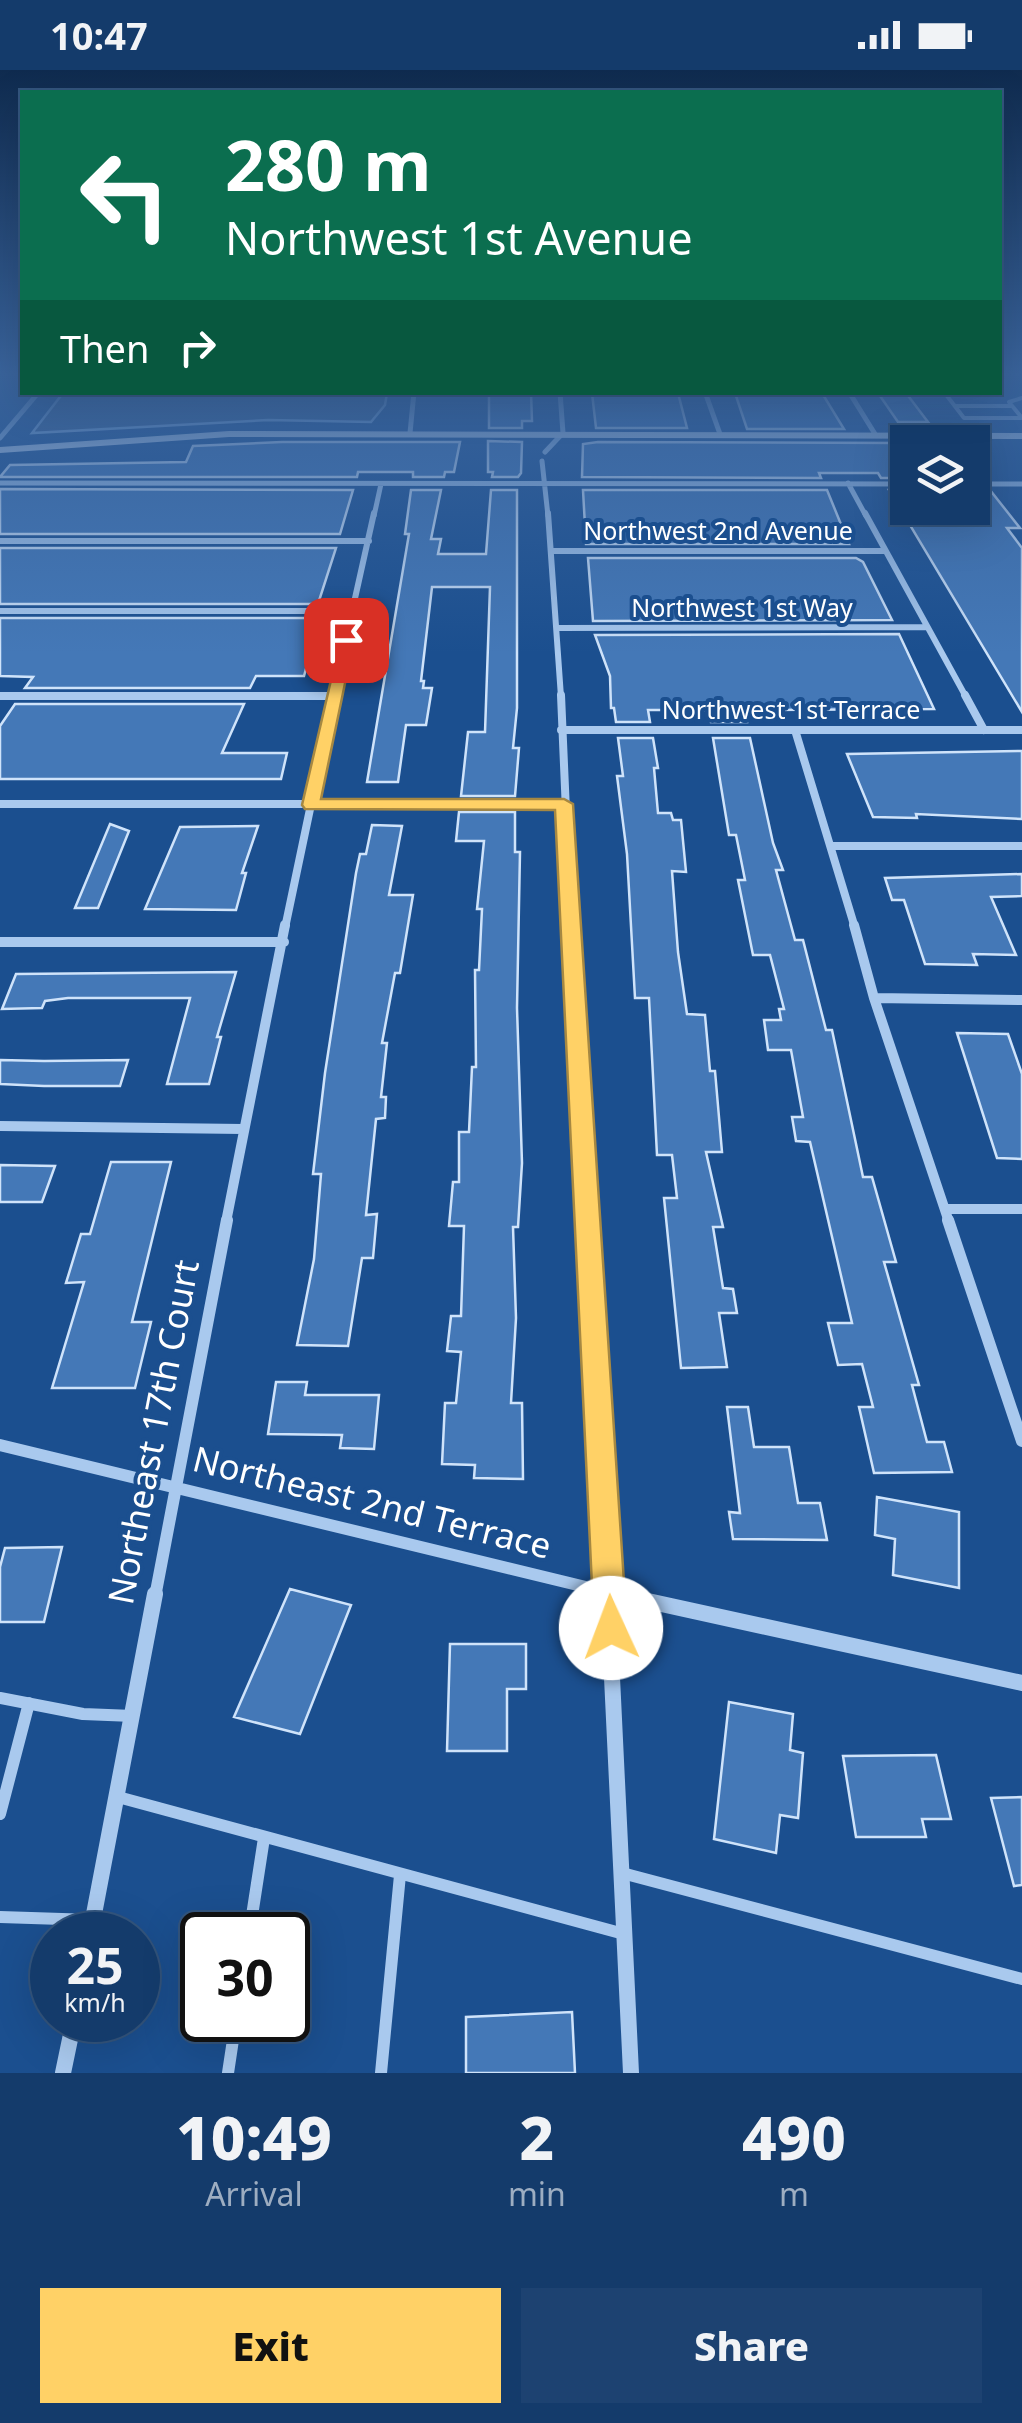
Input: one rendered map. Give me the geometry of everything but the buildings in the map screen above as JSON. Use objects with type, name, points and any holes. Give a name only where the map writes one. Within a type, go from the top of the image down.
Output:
[{"type":"street","points":[[542,465],[557,628],[610,1593],[631,2073]]},
{"type":"street","points":[[0,482],[890,484]]},
{"type":"street","points":[[848,483],[984,730]]},
{"type":"street","name":"Northeast 17th Court","points":[[95,1912],[179,1486],[242,1129],[381,484]]},
{"type":"street","points":[[990,485],[1020,486]]},
{"type":"street","points":[[0,540],[369,541]]},
{"type":"street","name":"Northwest 2nd Avenue","points":[[552,551],[884,551]]},
{"type":"street","points":[[0,611],[353,612]]},
{"type":"street","name":"Northwest 1st Way","points":[[557,628],[926,627]]},
{"type":"street","points":[[0,696],[333,696]]},
{"type":"street","name":"Northwest 1st Terrace","points":[[560,730],[1022,730]]},
{"type":"street","points":[[794,730],[832,846],[874,998],[1022,1441]]},
{"type":"street","points":[[0,804],[564,804]]},
{"type":"street","points":[[832,846],[1022,846]]},
{"type":"street","points":[[0,942],[284,942]]},
{"type":"street","points":[[874,998],[1022,1000]]},
{"type":"street","points":[[0,1126],[242,1129]]},
{"type":"street","points":[[947,1209],[1022,1210]]},
{"type":"street","name":"Northeast 2nd Terrace","points":[[0,1445],[610,1593],[1022,1683]]},
{"type":"street","points":[[63,2073],[69,2042]]},
{"type":"lane","points":[[0,1698],[83,1714],[134,1716]]},
{"type":"lane","points":[[0,1814],[29,1703]]},
{"type":"lane","points":[[118,1797],[624,1934]]},
{"type":"lane","points":[[253,1912],[264,1838]]},
{"type":"lane","points":[[622,1873],[1022,1979]]},
{"type":"lane","points":[[381,2073],[400,1875]]},
{"type":"lane","points":[[0,1917],[30,1921]]},
{"type":"lane","points":[[228,2073],[233,2042]]},
{"type":"route","points":[[346,640],[311,805],[564,804],[611,1628]]}]
